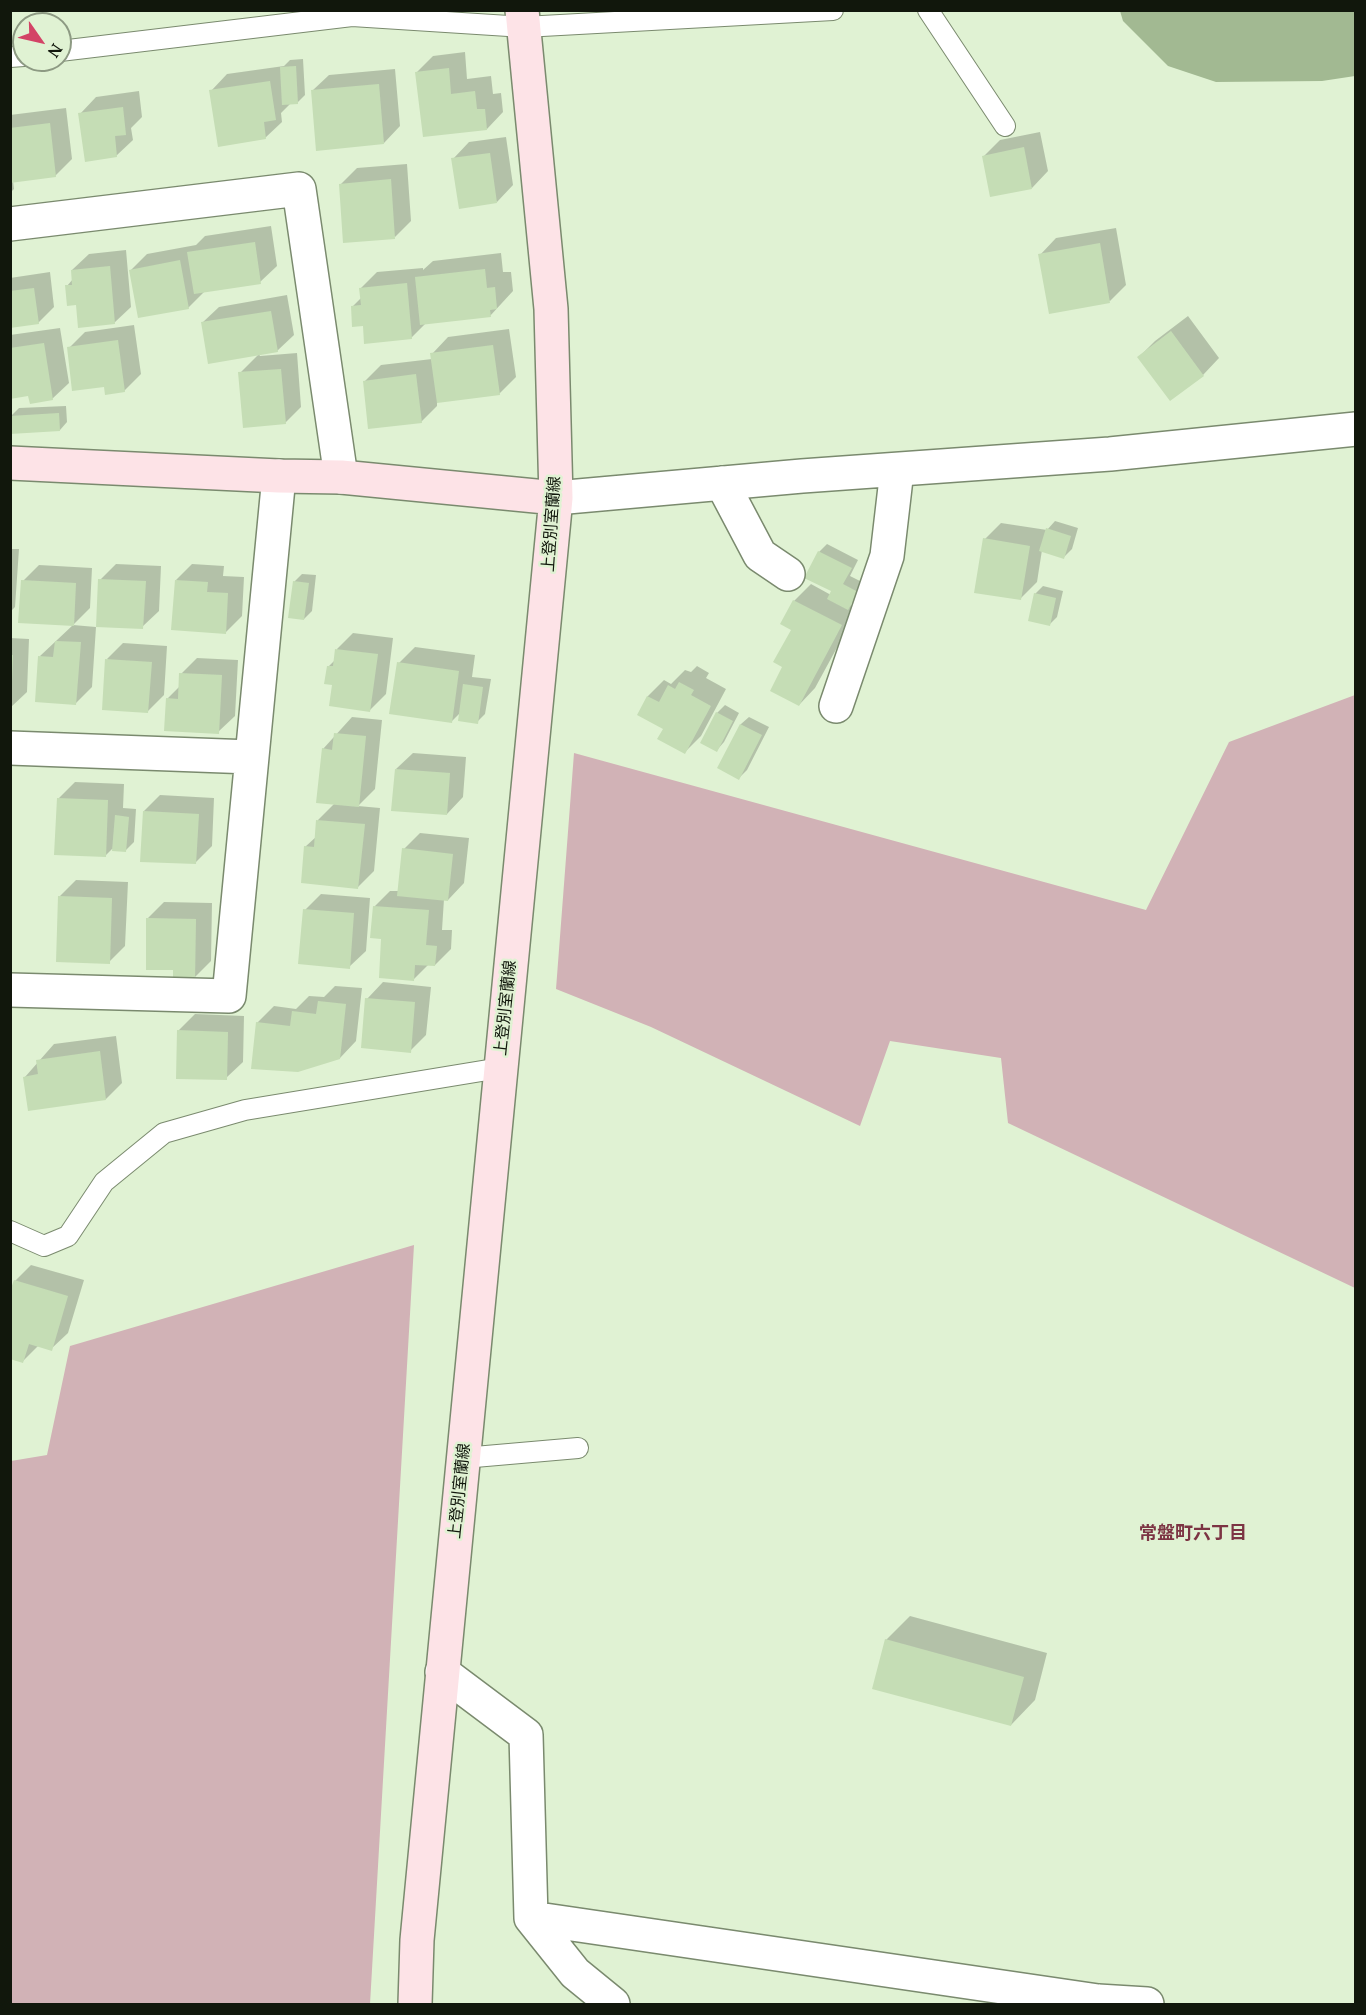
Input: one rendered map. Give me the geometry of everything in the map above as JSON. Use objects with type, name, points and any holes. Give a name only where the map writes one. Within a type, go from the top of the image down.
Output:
[{"type":"main road","name":"上登別室蘭線","points":[[415,2004],[417,1940],[442,1672],[556,498],[551,309],[523,19]]},
{"type":"main road","points":[[10,463],[340,477],[556,498]]},
{"type":"street","points":[[10,224],[299,189],[340,477]]},
{"type":"street","points":[[556,498],[722,483],[1110,454],[1356,429]]},
{"type":"street","points":[[836,705],[887,555],[897,470]]},
{"type":"street","points":[[10,990],[229,996],[279,476]]},
{"type":"street","points":[[722,483],[760,555],[788,574]]},
{"type":"street","points":[[10,748],[251,757]]},
{"type":"street","points":[[442,1672],[526,1735],[531,1918],[575,1973],[613,2004]]},
{"type":"street","points":[[531,1918],[1098,2001],[1146,2004]]},
{"type":"lane","points":[[72,50],[352,16],[523,19],[833,10]]},
{"type":"lane","points":[[927,10],[1005,126]]},
{"type":"lane","points":[[10,1232],[44,1246],[68,1236],[104,1182],[164,1133],[245,1110],[500,1068]]},
{"type":"lane","points":[[464,1458],[578,1448]]},
{"type":"shaded area","points":[[1120,11],[1355,11],[1355,76],[1322,81],[1216,82],[1168,66],[1123,21]]},
{"type":"shaded area","points":[[1355,695],[1355,1288],[1008,1123],[1001,1058],[890,1041],[860,1126],[651,1027],[556,989],[574,753],[1146,910],[1229,742]]},
{"type":"shaded area","points":[[414,1245],[370,2004],[11,2004],[11,1461],[47,1455],[70,1346]]},
{"type":"building","points":[[296,66],[298,104],[282,105],[280,67]]},
{"type":"building","points":[[449,68],[451,94],[475,91],[477,109],[485,109],[487,130],[423,137],[415,72]]},
{"type":"building","points":[[270,81],[276,120],[264,122],[266,139],[218,147],[209,90]]},
{"type":"building","points":[[379,84],[384,144],[316,151],[311,90]]},
{"type":"building","points":[[123,107],[126,135],[115,136],[117,157],[85,162],[78,113]]},
{"type":"building","points":[[50,123],[56,177],[10,183],[10,128]]},
{"type":"building","points":[[1024,147],[1032,189],[990,197],[982,156]]},
{"type":"building","points":[[490,153],[497,203],[459,209],[451,158]]},
{"type":"building","points":[[391,179],[395,239],[343,243],[339,184]]},
{"type":"building","points":[[255,242],[261,284],[194,294],[187,252]]},
{"type":"building","points":[[1100,243],[1110,303],[1049,314],[1038,254]]},
{"type":"building","points":[[180,260],[189,309],[138,318],[129,270]]},
{"type":"building","points":[[110,266],[115,324],[78,328],[76,305],[67,306],[65,285],[72,285],[71,270]]},
{"type":"building","points":[[485,269],[487,288],[495,287],[497,309],[490,310],[491,317],[420,325],[415,277]]},
{"type":"building","points":[[407,283],[412,339],[364,344],[363,326],[352,327],[351,306],[361,305],[359,288]]},
{"type":"building","points":[[34,288],[39,324],[10,328],[10,291]]},
{"type":"building","points":[[271,311],[278,352],[208,364],[201,322]]},
{"type":"building","points":[[1171,331],[1204,376],[1170,401],[1137,357]]},
{"type":"building","points":[[118,340],[125,392],[105,395],[104,387],[72,391],[67,347]]},
{"type":"building","points":[[44,343],[53,400],[30,404],[28,396],[10,399],[10,348]]},
{"type":"building","points":[[493,345],[500,395],[437,403],[430,353]]},
{"type":"building","points":[[281,369],[286,424],[243,428],[238,372]]},
{"type":"building","points":[[416,374],[422,423],[368,429],[363,381]]},
{"type":"building","points":[[59,413],[60,431],[10,434],[10,416]]},
{"type":"building","points":[[1046,528],[1071,536],[1064,559],[1039,551]]},
{"type":"building","points":[[983,538],[1030,546],[1021,600],[974,593]]},
{"type":"building","points":[[818,551],[852,568],[843,584],[858,592],[848,610],[827,599],[831,591],[804,578]]},
{"type":"building","points":[[98,579],[146,581],[143,629],[96,627]]},
{"type":"building","points":[[21,580],[76,583],[74,626],[18,623]]},
{"type":"building","points":[[175,580],[208,582],[207,592],[228,593],[226,634],[171,630]]},
{"type":"building","points":[[293,581],[309,583],[304,620],[288,618]]},
{"type":"building","points":[[1034,593],[1056,598],[1050,626],[1028,621]]},
{"type":"building","points":[[793,600],[842,625],[799,706],[770,691],[782,667],[773,662],[791,630],[780,624]]},
{"type":"building","points":[[55,641],[81,642],[76,705],[35,702],[38,656],[53,657]]},
{"type":"building","points":[[335,649],[378,654],[370,712],[329,706],[332,685],[324,684],[327,666],[333,666]]},
{"type":"building","points":[[10,655],[13,655],[12,681],[10,681]]},
{"type":"building","points":[[105,659],[152,662],[148,713],[102,710]]},
{"type":"building","points":[[397,662],[459,671],[452,723],[389,714]]},
{"type":"building","points":[[179,673],[222,675],[219,734],[164,731],[166,698],[178,699]]},
{"type":"building","points":[[679,682],[694,690],[691,695],[711,706],[685,754],[657,739],[663,729],[637,715],[647,696],[659,702],[668,685],[675,689]]},
{"type":"building","points":[[463,684],[483,687],[478,724],[458,721]]},
{"type":"building","points":[[716,712],[733,721],[717,752],[700,743]]},
{"type":"building","points":[[740,724],[762,735],[739,780],[717,768]]},
{"type":"building","points":[[334,733],[366,736],[359,807],[316,803],[322,748],[332,750]]},
{"type":"building","points":[[395,769],[450,773],[447,815],[391,811]]},
{"type":"building","points":[[57,798],[108,800],[106,857],[54,855]]},
{"type":"building","points":[[143,811],[199,814],[196,864],[140,862]]},
{"type":"building","points":[[115,815],[129,817],[126,852],[112,851]]},
{"type":"building","points":[[316,820],[365,824],[358,889],[301,883],[304,846],[314,847]]},
{"type":"building","points":[[402,848],[453,854],[448,901],[397,896]]},
{"type":"building","points":[[58,896],[112,898],[110,964],[56,962]]},
{"type":"building","points":[[373,906],[429,910],[426,945],[437,946],[435,966],[415,965],[414,981],[379,978],[381,939],[370,938]]},
{"type":"building","points":[[303,909],[354,913],[350,969],[298,964]]},
{"type":"building","points":[[146,918],[196,919],[195,979],[173,978],[173,970],[146,970]]},
{"type":"building","points":[[365,998],[415,1002],[411,1053],[361,1048]]},
{"type":"building","points":[[318,1001],[346,1004],[340,1059],[298,1072],[251,1069],[256,1022],[290,1026],[292,1011],[316,1014]]},
{"type":"building","points":[[177,1030],[228,1032],[227,1080],[176,1079]]},
{"type":"building","points":[[100,1051],[106,1100],[28,1111],[23,1077],[38,1074],[36,1060]]},
{"type":"building","points":[[14,1280],[68,1296],[52,1351],[29,1344],[23,1363],[10,1359],[10,1291]]},
{"type":"building","points":[[885,1639],[1024,1677],[1011,1726],[872,1689]]},
{"type":"district","name":"常盤町六丁目","points":[[1193,1534]]}]
